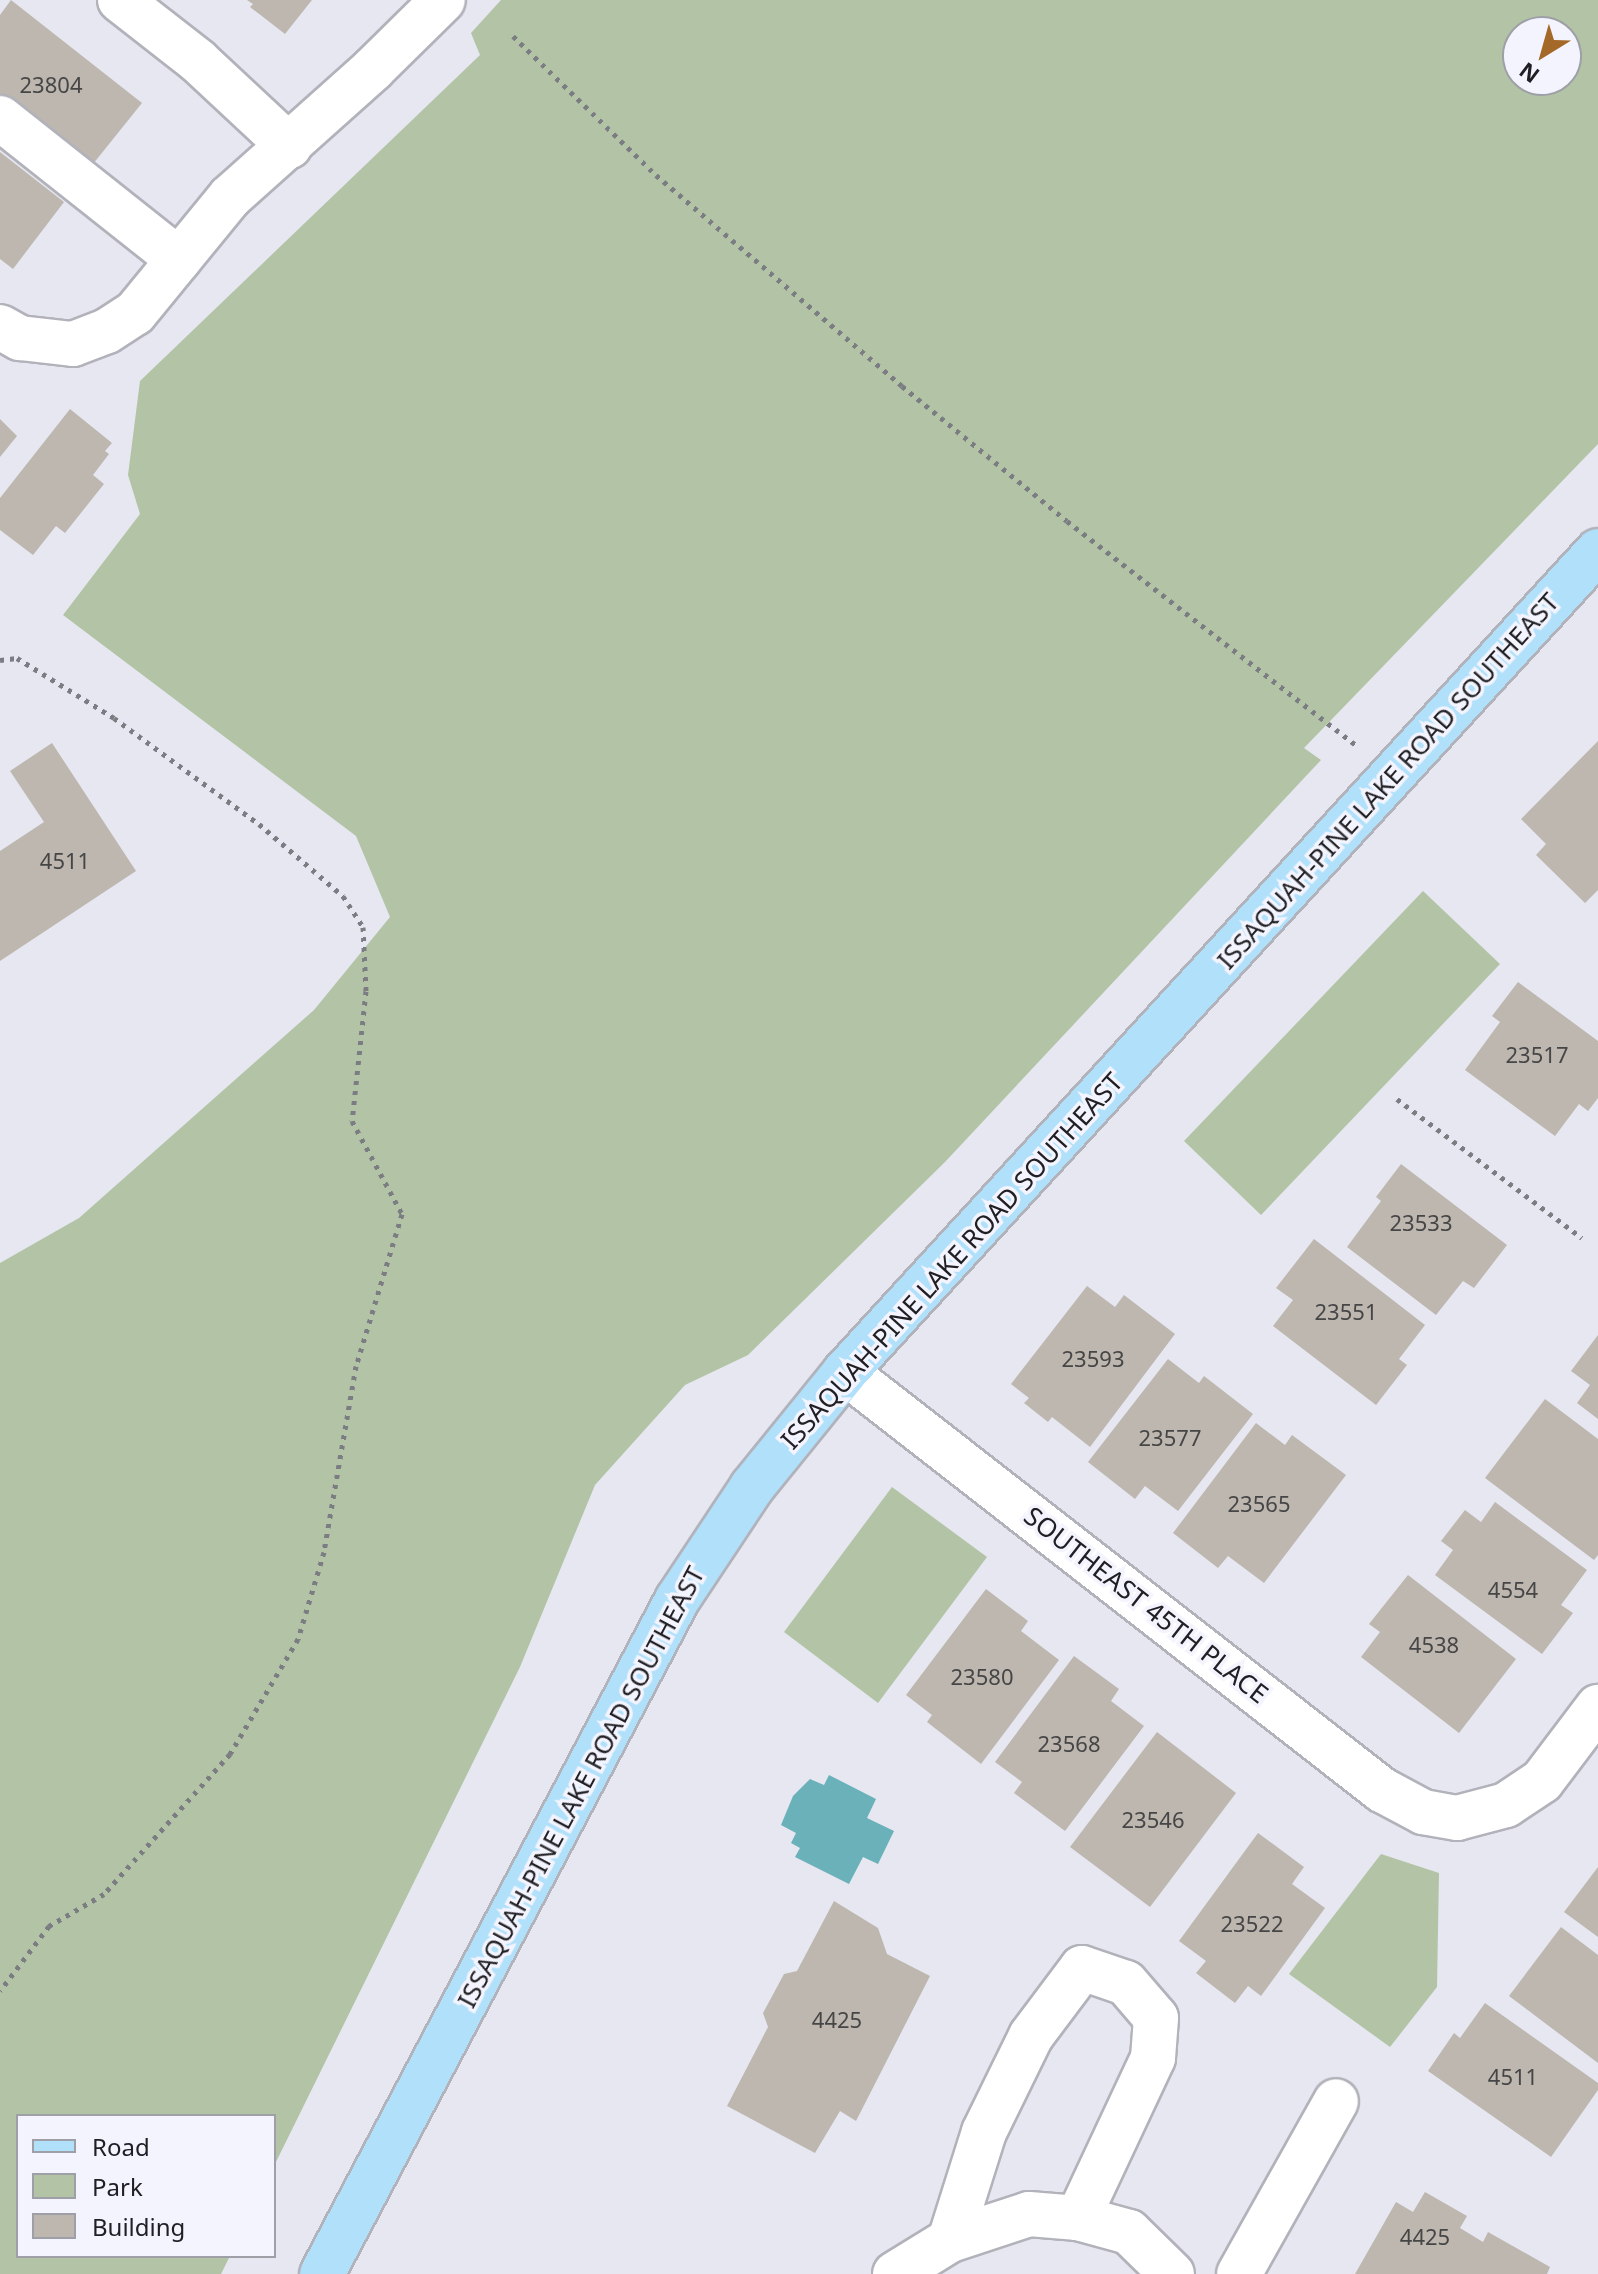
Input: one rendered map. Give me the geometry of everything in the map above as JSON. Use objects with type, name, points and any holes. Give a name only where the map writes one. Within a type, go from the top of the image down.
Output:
[{"type":"main road","name":"ISSAQUAH-PINE LAKE ROAD SOUTHEAST","points":[[322,2274],[677,1600],[752,1487],[845,1372],[1598,551]]},
{"type":"street","points":[[120,0],[198,61],[289,146]]},
{"type":"street","points":[[0,327],[20,338],[73,344],[107,331],[135,313],[230,197],[289,146],[443,0]]},
{"type":"street","points":[[0,118],[179,260]]},
{"type":"street","name":"SOUTHEAST 45TH PLACE","points":[[845,1372],[1382,1790],[1423,1812],[1457,1818],[1506,1805],[1542,1781],[1598,1707]]},
{"type":"street","points":[[950,2240],[984,2132],[1031,2036],[1082,1968],[1126,1983],[1156,2018],[1153,2058],[1078,2218]]},
{"type":"street","points":[[1239,2274],[1336,2101]]},
{"type":"street","points":[[895,2274],[950,2240],[1029,2214],[1078,2218],[1129,2232],[1172,2274]]},
{"type":"path","points":[[513,36],[656,175],[902,386],[1067,521],[1393,774]]},
{"type":"path","points":[[0,660],[17,658],[114,718],[259,824],[343,896],[363,927],[366,991],[352,1121],[402,1214],[356,1366],[324,1552],[298,1639],[230,1754],[104,1894],[49,1926],[0,1991]]},
{"type":"path","points":[[1397,1099],[1582,1238]]},
{"type":"green space","points":[[501,0],[1598,0],[1598,444],[1304,748],[1321,760],[945,1162],[748,1355],[685,1385],[595,1485],[520,1667],[276,2162],[276,2114],[16,2114],[16,2258],[229,2258],[221,2274],[0,2274],[0,1263],[79,1218],[314,1010],[390,917],[356,836],[63,615],[140,514],[128,475],[140,381],[480,55],[471,33]]},
{"type":"green space","points":[[1423,891],[1500,964],[1261,1215],[1184,1141]]},
{"type":"green space","points":[[892,1487],[987,1557],[878,1703],[784,1632]]},
{"type":"green space","points":[[1381,1854],[1439,1873],[1437,1987],[1390,2047],[1289,1974]]},
{"type":"water","points":[[829,1775],[876,1799],[867,1818],[894,1831],[878,1864],[863,1857],[849,1884],[795,1857],[800,1848],[791,1843],[796,1833],[781,1825],[793,1796],[810,1779],[824,1785]]},
{"type":"building","points":[[11,0],[142,103],[89,169],[0,99],[0,15]]},
{"type":"building","points":[[247,0],[312,0],[285,34],[250,7],[253,4]]},
{"type":"building","points":[[0,152],[64,202],[13,269],[0,259]]},
{"type":"building","points":[[70,409],[112,443],[105,451],[109,454],[93,475],[104,484],[65,533],[56,526],[33,555],[0,530],[0,498]]},
{"type":"building","points":[[0,419],[17,436],[0,457]]},
{"type":"building","points":[[1598,741],[1598,890],[1585,903],[1536,855],[1546,844],[1521,819]]},
{"type":"building","points":[[52,743],[136,871],[0,961],[0,851],[44,822],[10,771]]},
{"type":"building","points":[[1518,982],[1598,1041],[1598,1098],[1588,1111],[1579,1104],[1555,1136],[1465,1070],[1500,1022],[1492,1016]]},
{"type":"building","points":[[1401,1164],[1507,1245],[1474,1288],[1463,1281],[1436,1315],[1347,1247],[1381,1201],[1376,1197]]},
{"type":"building","points":[[1314,1239],[1425,1325],[1399,1359],[1407,1365],[1376,1405],[1273,1326],[1293,1300],[1276,1288]]},
{"type":"building","points":[[1087,1286],[1115,1307],[1124,1295],[1175,1334],[1090,1447],[1052,1417],[1048,1422],[1024,1403],[1029,1398],[1011,1384]]},
{"type":"building","points":[[1598,1335],[1598,1419],[1577,1403],[1590,1385],[1571,1371]]},
{"type":"building","points":[[1168,1359],[1199,1383],[1204,1376],[1253,1414],[1178,1511],[1145,1486],[1135,1499],[1088,1462]]},
{"type":"building","points":[[1545,1399],[1598,1439],[1598,1555],[1594,1560],[1485,1478]]},
{"type":"building","points":[[1256,1423],[1285,1445],[1292,1435],[1346,1475],[1264,1583],[1228,1556],[1218,1568],[1173,1533]]},
{"type":"building","points":[[1495,1502],[1587,1570],[1561,1605],[1573,1613],[1542,1654],[1435,1575],[1453,1550],[1441,1541],[1465,1510],[1481,1522]]},
{"type":"building","points":[[1408,1575],[1516,1659],[1459,1733],[1361,1657],[1380,1632],[1369,1624]]},
{"type":"building","points":[[986,1589],[1028,1621],[1021,1631],[1059,1660],[981,1764],[927,1722],[932,1715],[906,1695]]},
{"type":"building","points":[[1074,1656],[1119,1689],[1111,1701],[1144,1726],[1065,1831],[1014,1793],[1022,1782],[995,1762]]},
{"type":"building","points":[[1157,1732],[1236,1793],[1150,1907],[1070,1847]]},
{"type":"building","points":[[1258,1833],[1304,1867],[1292,1884],[1325,1908],[1261,1996],[1248,1986],[1235,2003],[1196,1973],[1206,1961],[1179,1941]]},
{"type":"building","points":[[1598,1867],[1598,1937],[1564,1912]]},
{"type":"building","points":[[834,1901],[878,1928],[887,1954],[930,1976],[856,2121],[840,2111],[815,2153],[727,2106],[768,2027],[763,2013],[784,1974],[797,1971]]},
{"type":"building","points":[[1561,1927],[1598,1955],[1598,2063],[1509,1996]]},
{"type":"building","points":[[1485,2003],[1598,2083],[1598,2090],[1551,2157],[1428,2071],[1454,2033],[1460,2038]]},
{"type":"building","points":[[1425,2192],[1467,2216],[1460,2228],[1483,2242],[1488,2232],[1550,2267],[1547,2274],[1355,2274],[1396,2202],[1413,2212]]}]
